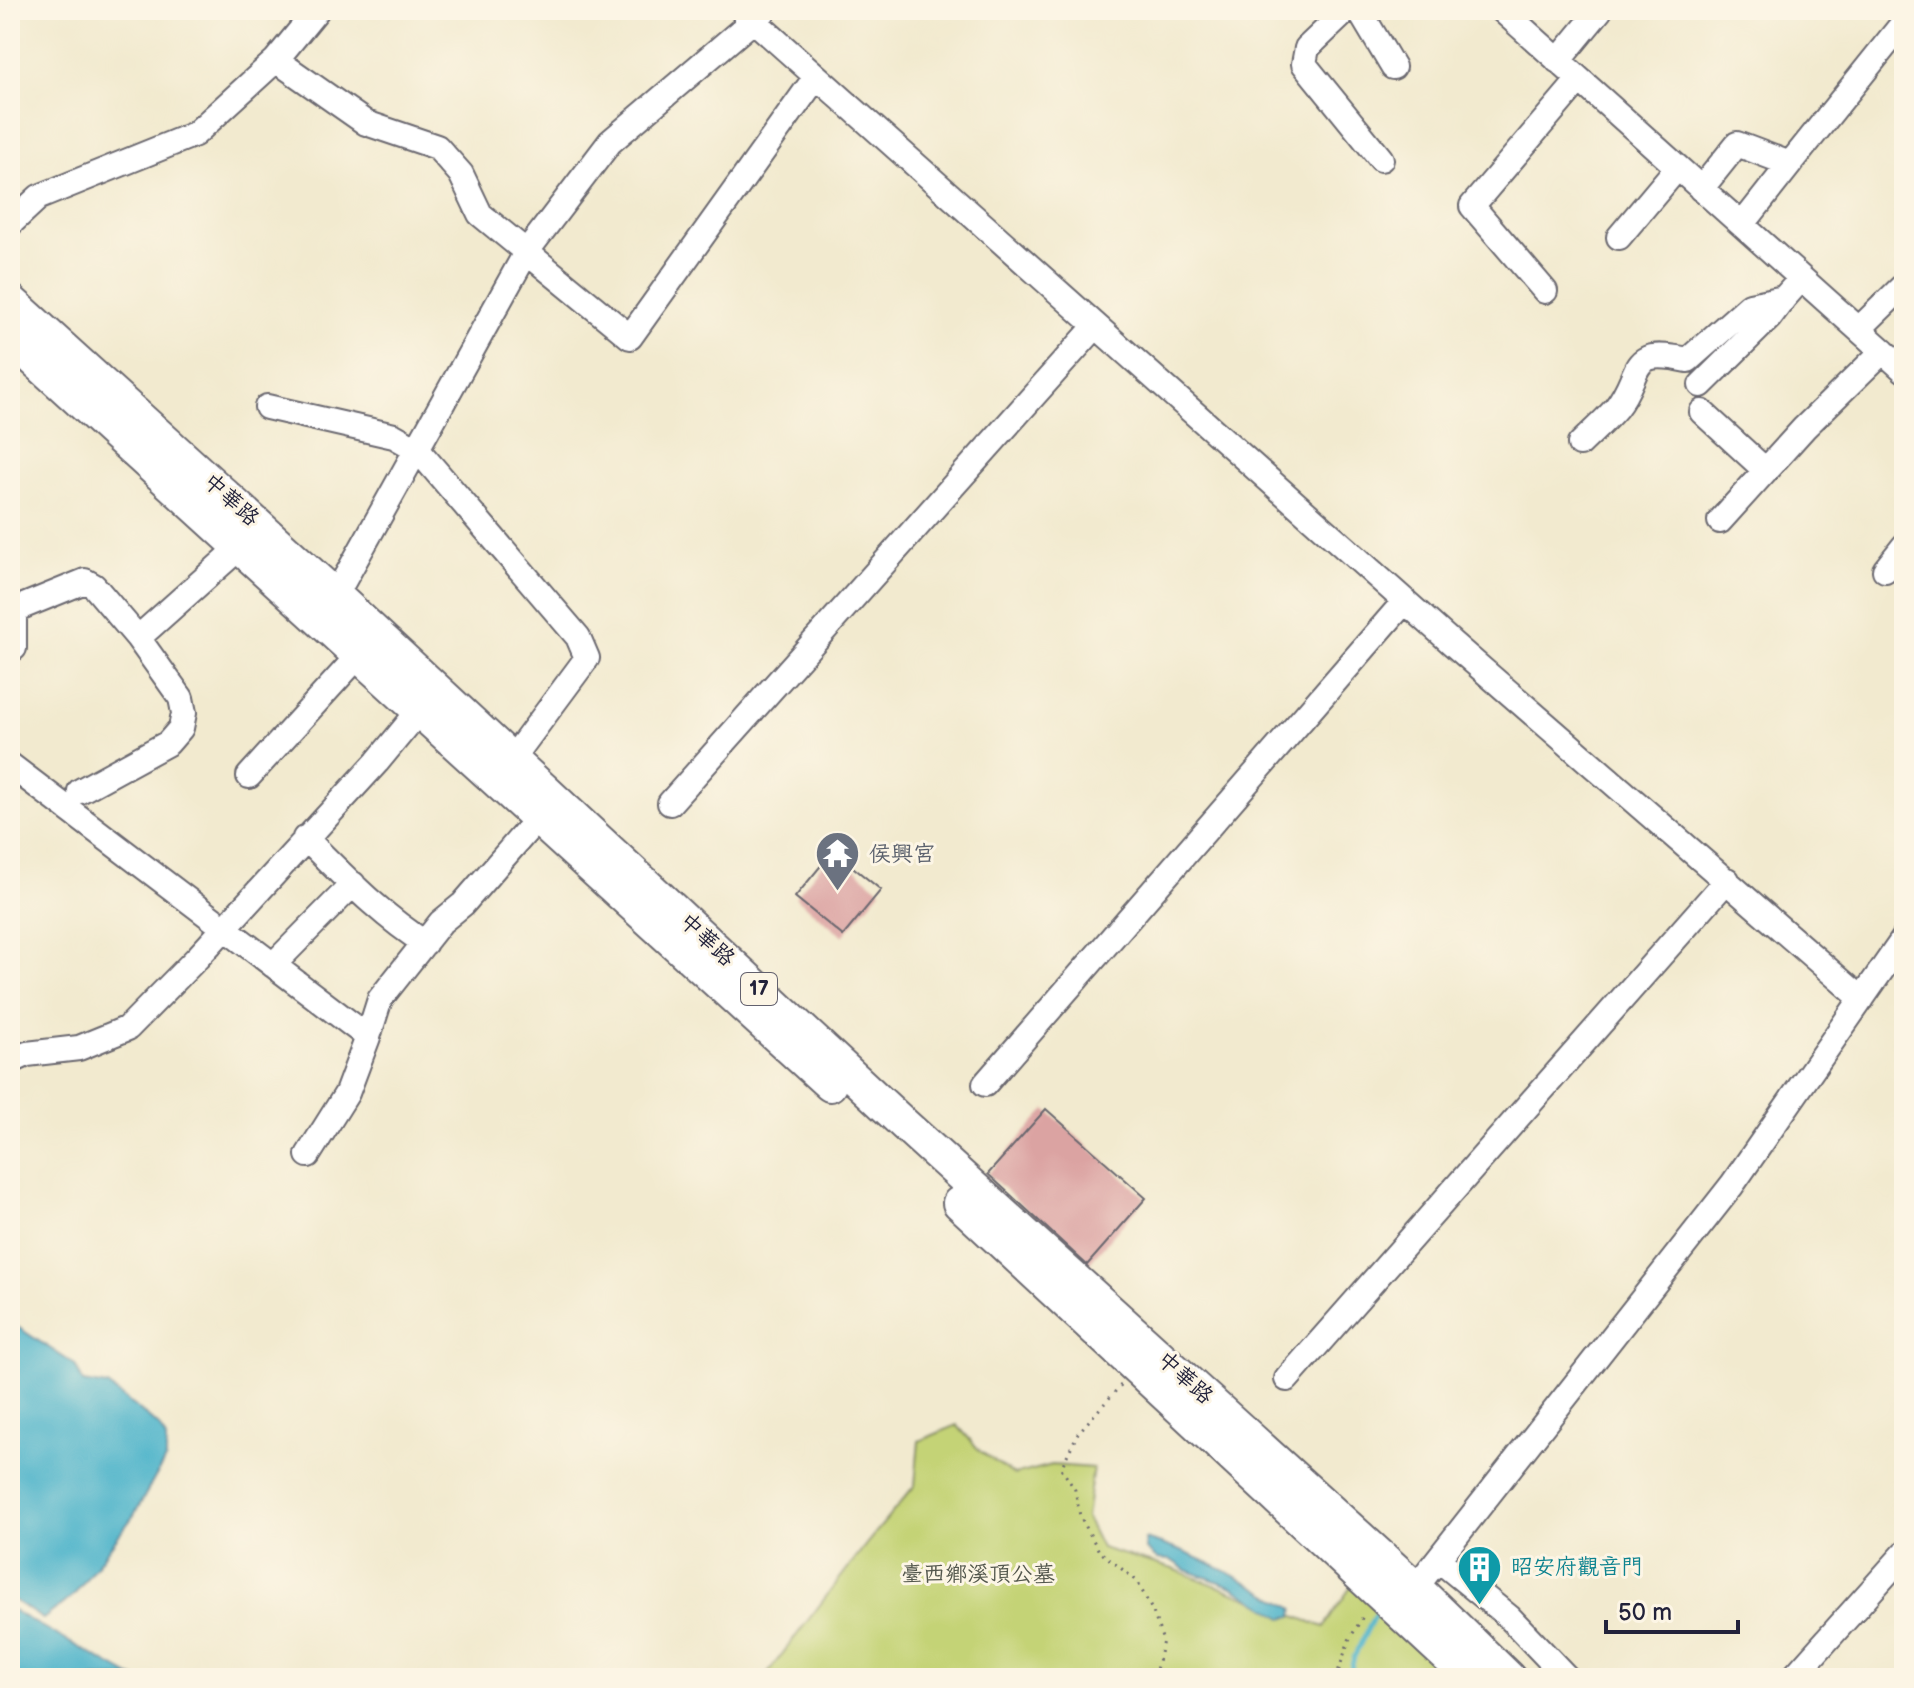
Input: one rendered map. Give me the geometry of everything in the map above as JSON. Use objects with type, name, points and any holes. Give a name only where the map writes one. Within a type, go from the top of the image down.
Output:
[{"type":"main road","name":"中華路","points":[[10,300],[328,608],[359,655],[536,820],[903,1151],[1136,1368],[1398,1599],[1509,1678]]},
{"type":"main road","name":"中華路","points":[[16,354],[240,547],[328,608],[512,759],[905,1125],[1398,1599],[1470,1678]]},
{"type":"street","points":[[10,224],[39,197],[195,134],[276,60],[317,10]]},
{"type":"street","points":[[1347,10],[1307,48],[1304,64],[1381,159]]},
{"type":"street","points":[[1359,10],[1393,67]]},
{"type":"street","points":[[1503,10],[1904,370]]},
{"type":"street","points":[[1558,61],[1600,10]]},
{"type":"street","points":[[328,608],[527,251],[610,142],[753,13],[816,77],[1095,327],[1862,999]]},
{"type":"street","points":[[1742,225],[1904,22]]},
{"type":"street","points":[[276,60],[366,123],[437,147],[461,174],[480,214],[630,337],[816,77]]},
{"type":"street","points":[[1545,291],[1472,206],[1579,80]]},
{"type":"street","points":[[1701,189],[1737,144],[1790,164]]},
{"type":"street","points":[[1619,237],[1677,168]]},
{"type":"street","points":[[1701,385],[1769,318],[1801,279]]},
{"type":"street","points":[[1859,329],[1904,285]]},
{"type":"street","points":[[1580,444],[1617,406],[1641,362],[1659,354],[1688,360],[1750,305],[1784,298]]},
{"type":"street","points":[[670,803],[1095,327]]},
{"type":"street","points":[[1720,521],[1804,428],[1883,351]]},
{"type":"street","points":[[267,407],[394,436],[417,449],[578,637],[587,658],[512,759]]},
{"type":"street","points":[[1702,412],[1765,470]]},
{"type":"street","points":[[1885,570],[1904,546]]},
{"type":"street","points":[[138,638],[240,547]]},
{"type":"street","points":[[14,648],[14,610],[85,581],[94,586],[138,638],[181,698],[184,713],[181,728],[168,743],[80,791]]},
{"type":"street","points":[[985,1084],[1405,601]]},
{"type":"street","points":[[249,776],[359,655]]},
{"type":"street","points":[[10,1062],[27,1054],[79,1048],[128,1028],[377,762],[419,711]]},
{"type":"street","points":[[10,765],[368,1037]]},
{"type":"street","points":[[308,1155],[347,1093],[380,999],[441,922],[463,904],[536,820]]},
{"type":"street","points":[[305,838],[353,884],[425,943]]},
{"type":"street","points":[[1287,1379],[1727,880]]},
{"type":"street","points":[[273,965],[353,884]]},
{"type":"street","points":[[1398,1599],[1439,1560],[1732,1185],[1904,938]]},
{"type":"street","points":[[1793,1678],[1904,1554]]},
{"type":"street","points":[[1439,1560],[1509,1617],[1567,1678]]},
{"type":"path","points":[[1136,1368],[1078,1433],[1061,1468],[1075,1490],[1080,1516],[1099,1551],[1137,1581],[1153,1612],[1163,1641],[1154,1678]]},
{"type":"path","points":[[1336,1678],[1349,1640],[1366,1611],[1398,1599]]},
{"type":"green space","name":"臺西鄉溪頂公墓","points":[[957,1425],[980,1451],[1014,1475],[1052,1465],[1093,1468],[1086,1518],[1101,1548],[1173,1569],[1324,1627],[1352,1585],[1454,1678],[764,1678],[915,1485],[919,1441]]},
{"type":"water","points":[[10,1322],[75,1365],[83,1382],[108,1386],[159,1426],[166,1439],[166,1458],[134,1515],[74,1595],[43,1619],[10,1598]]},
{"type":"water","points":[[1145,1539],[1203,1560],[1240,1579],[1294,1609],[1293,1616],[1283,1618],[1233,1587],[1186,1570],[1171,1560],[1157,1559],[1146,1550]]},
{"type":"water","points":[[10,1609],[134,1678],[10,1678]]},
{"type":"building","name":"侯興宮","points":[[833,851],[881,890],[843,936],[795,897]]},
{"type":"building","points":[[1046,1109],[1146,1198],[1087,1265],[988,1174]]},
{"type":"waterway","points":[[1349,1678],[1354,1657],[1375,1614]]},
{"type":"place","name":"侯興宮","points":[[838,893]]},
{"type":"place","name":"昭安府觀音門","points":[[1480,1606]]}]
